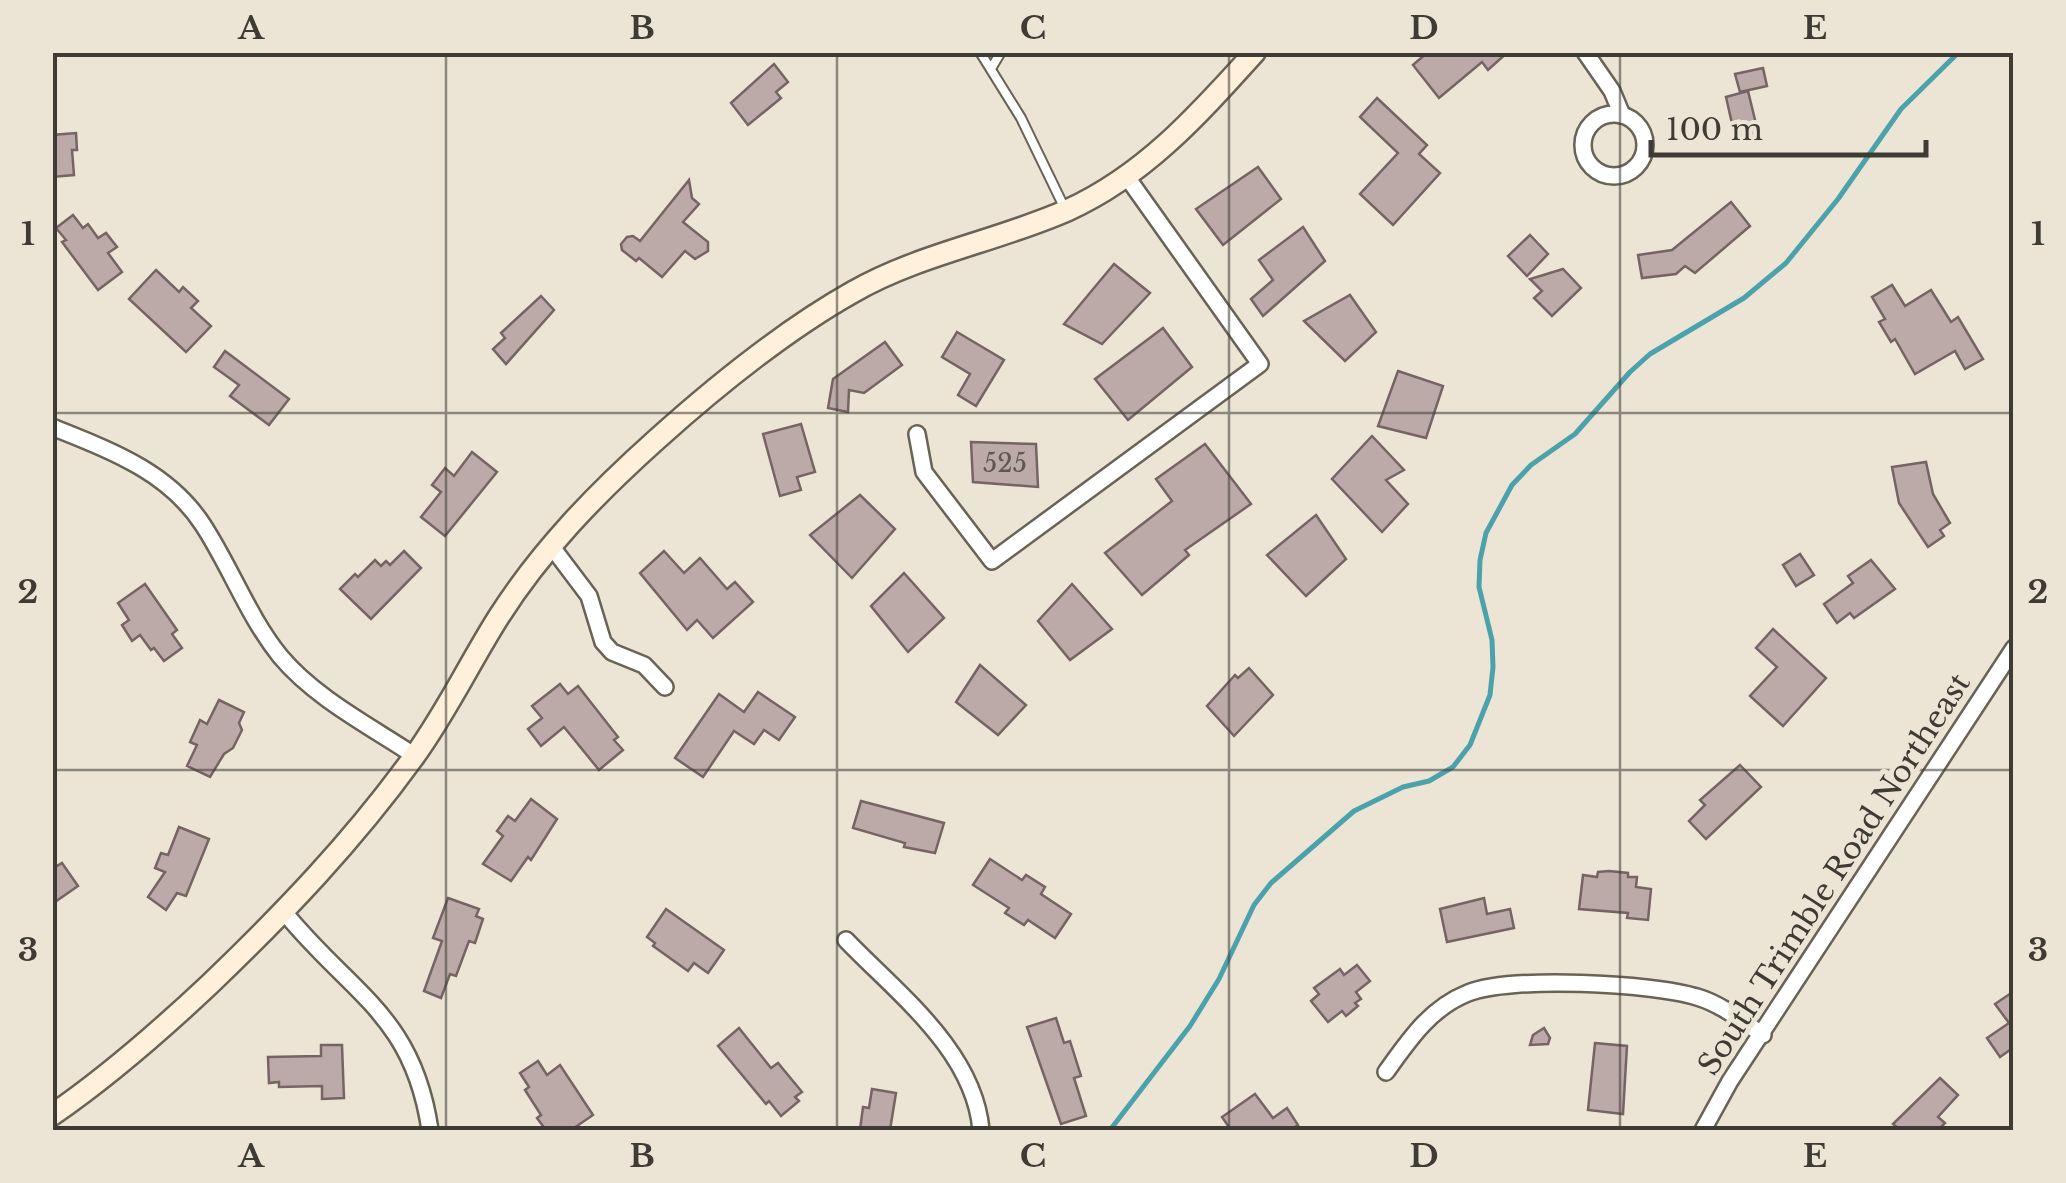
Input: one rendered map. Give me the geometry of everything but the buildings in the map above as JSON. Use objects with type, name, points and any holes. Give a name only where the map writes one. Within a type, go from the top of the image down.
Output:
[{"type":"main road","points":[[52,1116],[156,1034],[285,912],[354,836],[450,705],[498,618],[529,573],[588,504],[659,437],[753,360],[854,291],[1066,210],[1126,177],[1190,124],[1255,52]]},
{"type":"street","points":[[1585,52],[1612,91],[1622,116],[1639,128],[1645,148],[1642,158],[1628,173],[1607,176],[1591,166],[1584,138],[1602,116],[1622,116]]},
{"type":"street","points":[[917,434],[924,472],[992,561],[1260,364],[1126,177]]},
{"type":"street","points":[[52,428],[130,460],[169,486],[204,526],[255,622],[283,660],[318,691],[414,756]]},
{"type":"street","points":[[552,547],[589,596],[604,642],[612,652],[644,665],[665,687]]},
{"type":"street","name":"South Trimble Road Northeast","points":[[1703,1130],[1730,1081],[2014,648]]},
{"type":"street","points":[[285,912],[384,1016],[402,1042],[421,1084],[430,1130]]},
{"type":"street","points":[[846,940],[943,1041],[972,1089],[982,1130]]},
{"type":"street","points":[[1386,1072],[1416,1030],[1438,1010],[1468,993],[1504,984],[1628,986],[1676,992],[1720,1006],[1762,1035]]},
{"type":"lane","points":[[980,52],[1021,118],[1066,210]]},
{"type":"lane","points":[[992,67],[1001,52]]},
{"type":"waterway","points":[[1110,1130],[1190,1026],[1219,979],[1254,905],[1271,883],[1354,811],[1403,787],[1429,781],[1453,767],[1470,745],[1490,695],[1493,667],[1492,640],[1479,587],[1480,560],[1486,533],[1512,485],[1531,465],[1575,434],[1650,354],[1744,298],[1786,263],[1838,199],[1901,109],[1959,52]]}]
